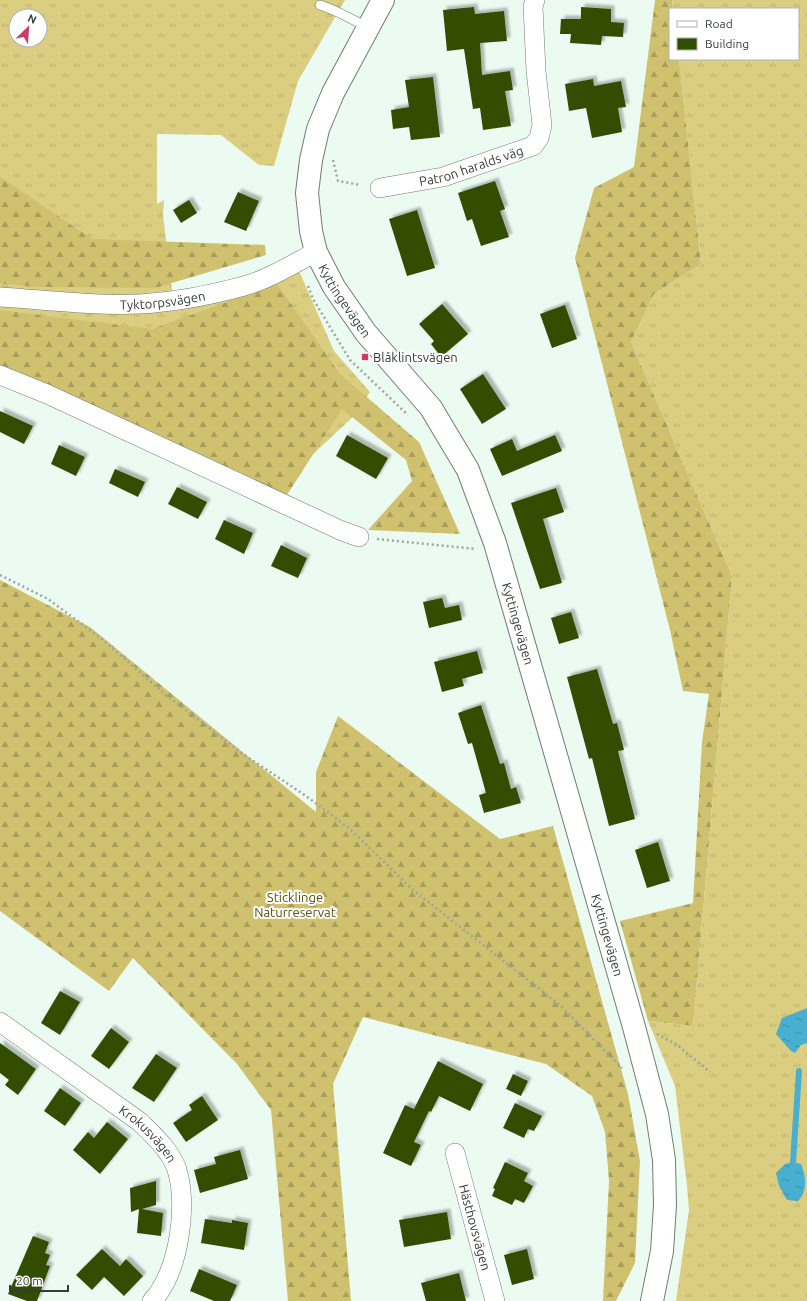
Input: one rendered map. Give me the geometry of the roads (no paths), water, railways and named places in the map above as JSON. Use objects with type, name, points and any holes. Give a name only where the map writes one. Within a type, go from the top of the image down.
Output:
[{"type":"street","name":"Kyttingevägen","points":[[383,0],[330,100],[318,129],[311,160],[307,193],[311,231],[307,256],[334,287],[366,333],[431,408],[468,470],[495,543],[634,1027],[657,1114],[664,1160],[665,1205],[662,1250],[652,1301]]},
{"type":"street","name":"Patron haralds väg","points":[[380,188],[443,177],[532,146],[539,138],[542,125],[536,71],[533,7],[535,0]]},
{"type":"street","name":"Tyktorpsvägen","points":[[0,297],[92,304],[140,304],[184,298],[245,286],[284,269],[307,256]]},
{"type":"street","points":[[0,375],[47,394],[342,531],[359,537]]},
{"type":"street","name":"Krokusvägen","points":[[0,1022],[140,1122],[154,1136],[176,1167],[182,1201],[180,1232],[169,1272],[158,1296],[152,1301]]},
{"type":"street","name":"Hästhovsvägen","points":[[455,1154],[495,1301]]},
{"type":"lane","points":[[320,5],[339,11],[352,20],[368,27]]},
{"type":"water","points":[[807,1008],[807,1043],[801,1045],[795,1053],[791,1051],[776,1034],[782,1018]]},
{"type":"water","points":[[793,1162],[801,1164],[805,1179],[803,1193],[798,1201],[787,1200],[779,1186],[776,1173],[785,1164]]},
{"type":"waterway","points":[[793,1162],[799,1071]]},
{"type":"place","name":"Blåklintsvägen","points":[[365,357]]},
{"type":"park label","name":"Sticklinge Naturreservat","points":[[295,904]]}]
